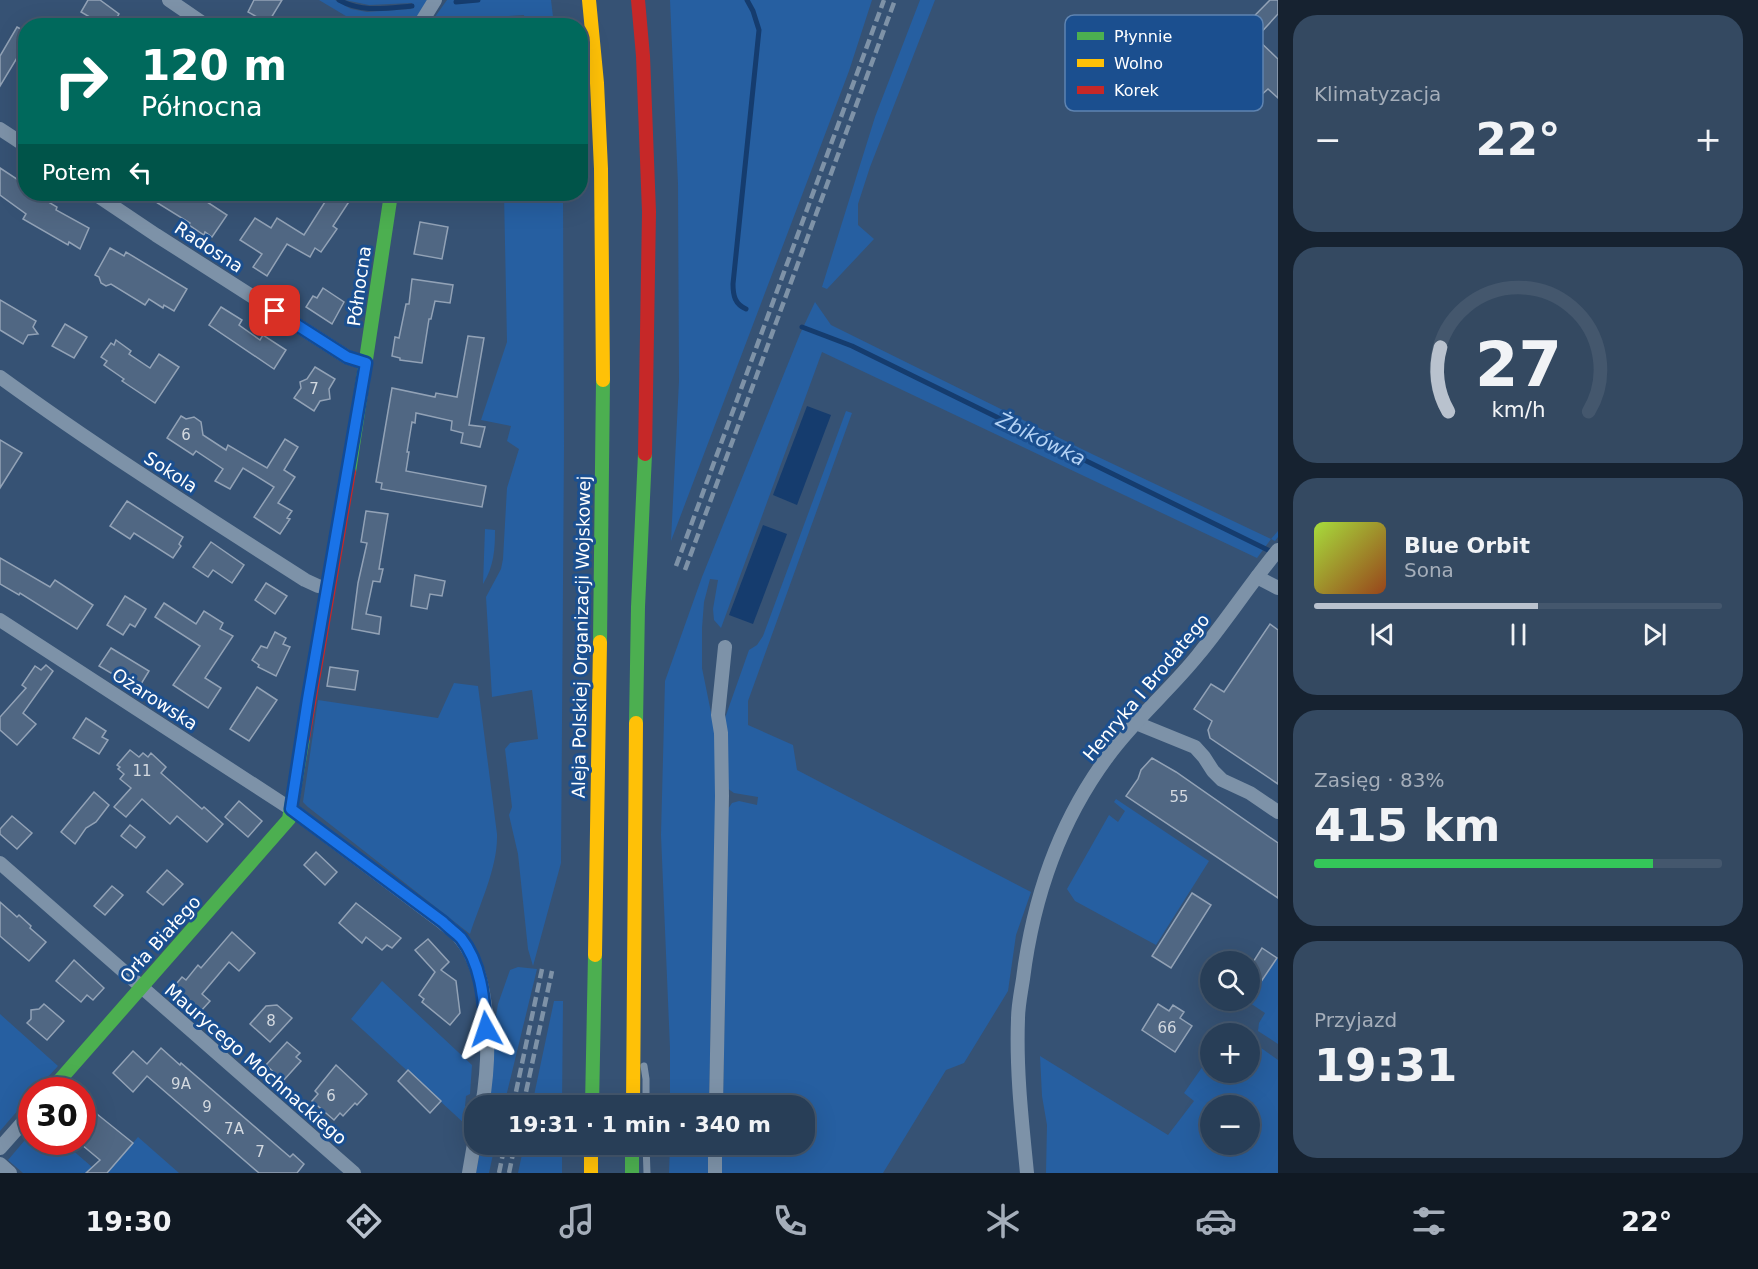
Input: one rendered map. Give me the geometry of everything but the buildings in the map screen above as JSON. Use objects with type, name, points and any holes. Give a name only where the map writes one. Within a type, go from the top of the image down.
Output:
[{"type":"main road","name":"Aleja Polskiej Organizacji Wojskowej","points":[[589,0],[597,83],[601,169],[603,446],[592,1095]]},
{"type":"main road","points":[[633,1095],[635,771],[638,607],[646,441],[649,212],[639,0]]},
{"type":"main road","name":"Północna","points":[[291,809],[366,363],[390,201]]},
{"type":"main road","name":"Orła Białego","points":[[62,1077],[282,828],[289,819],[291,809]]},
{"type":"main road","points":[[591,1155],[591,1173]]},
{"type":"main road","points":[[632,1155],[632,1173]]},
{"type":"street","points":[[169,0],[195,18]]},
{"type":"street","points":[[424,18],[435,0]]},
{"type":"street","points":[[0,129],[18,141]]},
{"type":"street","name":"Radosna","points":[[105,201],[347,357],[366,363]]},
{"type":"street","name":"Sokola","points":[[0,377],[46,410],[311,584],[328,588]]},
{"type":"street","name":"Henryka I Brodatego","points":[[1027,1173],[1018,1088],[1018,1018],[1026,952],[1044,881],[1070,818],[1108,756],[1197,657],[1278,550]]},
{"type":"street","points":[[1257,577],[1278,588]]},
{"type":"street","name":"Ożarowska","points":[[0,620],[291,809],[461,938],[480,980],[484,1007],[487,1051],[483,1095]]},
{"type":"street","points":[[716,1095],[722,796],[721,733],[718,715],[725,647]]},
{"type":"street","points":[[1136,723],[1195,747],[1222,780],[1250,792],[1278,812]]},
{"type":"street","name":"Maurycego Mochnackiego","points":[[0,863],[354,1173]]},
{"type":"street","points":[[0,1148],[18,1128]]},
{"type":"street","points":[[469,1173],[472,1155]]},
{"type":"street","points":[[715,1173],[716,1155]]},
{"type":"street","points":[[0,1164],[10,1173]]},
{"type":"lane","points":[[634,1023],[646,1079],[646,1095]]},
{"type":"lane","points":[[646,1155],[646,1173]]},
{"type":"shaded area","points":[[319,0],[335,0],[351,9],[367,12],[411,9],[412,3],[369,5],[345,0],[427,0],[417,18],[349,18]]},
{"type":"shaded area","points":[[447,0],[551,0],[553,18],[524,18],[524,15],[434,18]]},
{"type":"shaded area","points":[[670,0],[872,0],[849,71],[671,541],[679,381],[678,184]]},
{"type":"shaded area","points":[[920,0],[935,0],[870,167],[858,204],[858,225],[874,239],[827,289],[822,287],[875,117]]},
{"type":"shaded area","points":[[504,201],[563,201],[561,863],[533,966],[528,949],[518,854],[509,815],[512,807],[505,749],[510,743],[538,739],[532,690],[492,697],[486,597],[501,569],[507,488],[519,449],[507,441],[511,426],[481,420],[507,342]]},
{"type":"shaded area","points":[[815,302],[831,325],[1092,454],[1271,539],[1257,558],[822,352],[721,628],[714,620],[713,609],[718,580],[710,579],[704,602],[702,668],[717,742],[709,1095],[670,1095],[661,835],[665,681],[702,577]]},
{"type":"shaded area","points":[[807,406],[831,415],[797,505],[773,495]]},
{"type":"shaded area","points":[[846,411],[852,413],[748,701],[748,725],[793,745],[797,770],[1031,892],[1016,935],[1008,991],[964,1063],[946,1070],[883,1173],[722,1173],[722,1155],[815,1155],[815,1095],[723,1095],[728,809],[732,803],[739,801],[757,805],[758,797],[734,793],[727,788],[725,718],[749,650],[757,645],[763,636]]},
{"type":"shaded area","points":[[763,525],[787,534],[753,624],[729,615]]},
{"type":"shaded area","points":[[485,529],[495,530],[495,537],[492,564],[483,584]]},
{"type":"shaded area","points":[[1278,531],[1275,541],[1271,539]]},
{"type":"shaded area","points":[[454,683],[478,686],[497,834],[492,872],[470,934],[303,802],[318,700],[438,718]]},
{"type":"shaded area","points":[[1116,799],[1209,861],[1156,945],[1075,901],[1067,889],[1109,815],[1118,822],[1125,811],[1114,802]]},
{"type":"shaded area","points":[[1277,958],[1278,1044],[1260,1032],[1259,1023],[1265,1013],[1260,1010],[1260,982]]},
{"type":"shaded area","points":[[518,967],[537,969],[506,1095],[490,1095],[495,1021],[498,1004],[510,970]]},
{"type":"shaded area","points":[[382,981],[472,1065],[470,1094],[464,1095],[464,1123],[351,1019]]},
{"type":"shaded area","points":[[554,1001],[563,1001],[562,1095],[534,1095]]},
{"type":"shaded area","points":[[0,1014],[58,1066],[48,1077],[18,1077],[18,1110],[0,1131]]},
{"type":"shaded area","points":[[1260,1047],[1278,1060],[1278,1173],[1046,1173],[1047,1125],[1042,1096],[1040,1056],[1168,1135],[1194,1101],[1184,1093],[1200,1070],[1200,1083],[1260,1083]]},
{"type":"shaded area","points":[[138,1137],[179,1173],[107,1173]]},
{"type":"shaded area","points":[[18,1148],[18,1155],[78,1155],[99,1173],[23,1173],[8,1160]]},
{"type":"shaded area","points":[[479,1155],[493,1155],[489,1173],[476,1173]]},
{"type":"shaded area","points":[[522,1155],[562,1155],[562,1173],[518,1173]]},
{"type":"shaded area","points":[[670,1155],[709,1155],[708,1173],[669,1173]]},
{"type":"waterway","name":"Żbikówka","points":[[339,0],[366,8],[412,6]]},
{"type":"waterway","name":"Żbikówka","points":[[456,2],[478,0]]},
{"type":"waterway","name":"Żbikówka","points":[[746,309],[735,299],[733,284],[759,30],[747,0]]},
{"type":"waterway","name":"Żbikówka","points":[[802,327],[852,346],[1274,553]]},
{"type":"railway","points":[[676,566],[884,0]]},
{"type":"railway","points":[[685,570],[895,0]]},
{"type":"railway","points":[[515,1095],[542,969]]},
{"type":"railway","points":[[525,1095],[552,971]]},
{"type":"railway","points":[[499,1173],[503,1155]]},
{"type":"railway","points":[[509,1173],[513,1155]]},
{"type":"traffic: fast","points":[[349,472],[390,201]]},
{"type":"traffic: fast","points":[[600,642],[603,380]]},
{"type":"traffic: fast","points":[[636,723],[638,607],[645,454]]},
{"type":"traffic: fast","points":[[62,1077],[289,819],[303,738]]},
{"type":"traffic: fast","points":[[592,1095],[595,955]]},
{"type":"traffic: fast","points":[[632,1155],[632,1173]]},
{"type":"traffic: slow","points":[[589,0],[597,83],[601,169],[603,380]]},
{"type":"traffic: slow","points":[[595,955],[600,642]]},
{"type":"traffic: slow","points":[[633,1095],[636,723]]},
{"type":"traffic: slow","points":[[591,1155],[591,1173]]},
{"type":"traffic: jam","points":[[638,0],[643,56],[649,212],[645,454]]},
{"type":"traffic: jam","points":[[303,738],[349,472]]},
{"type":"route","points":[[275,311],[347,357],[366,363],[291,809],[443,922],[461,938],[480,980],[486,1029]]}]
